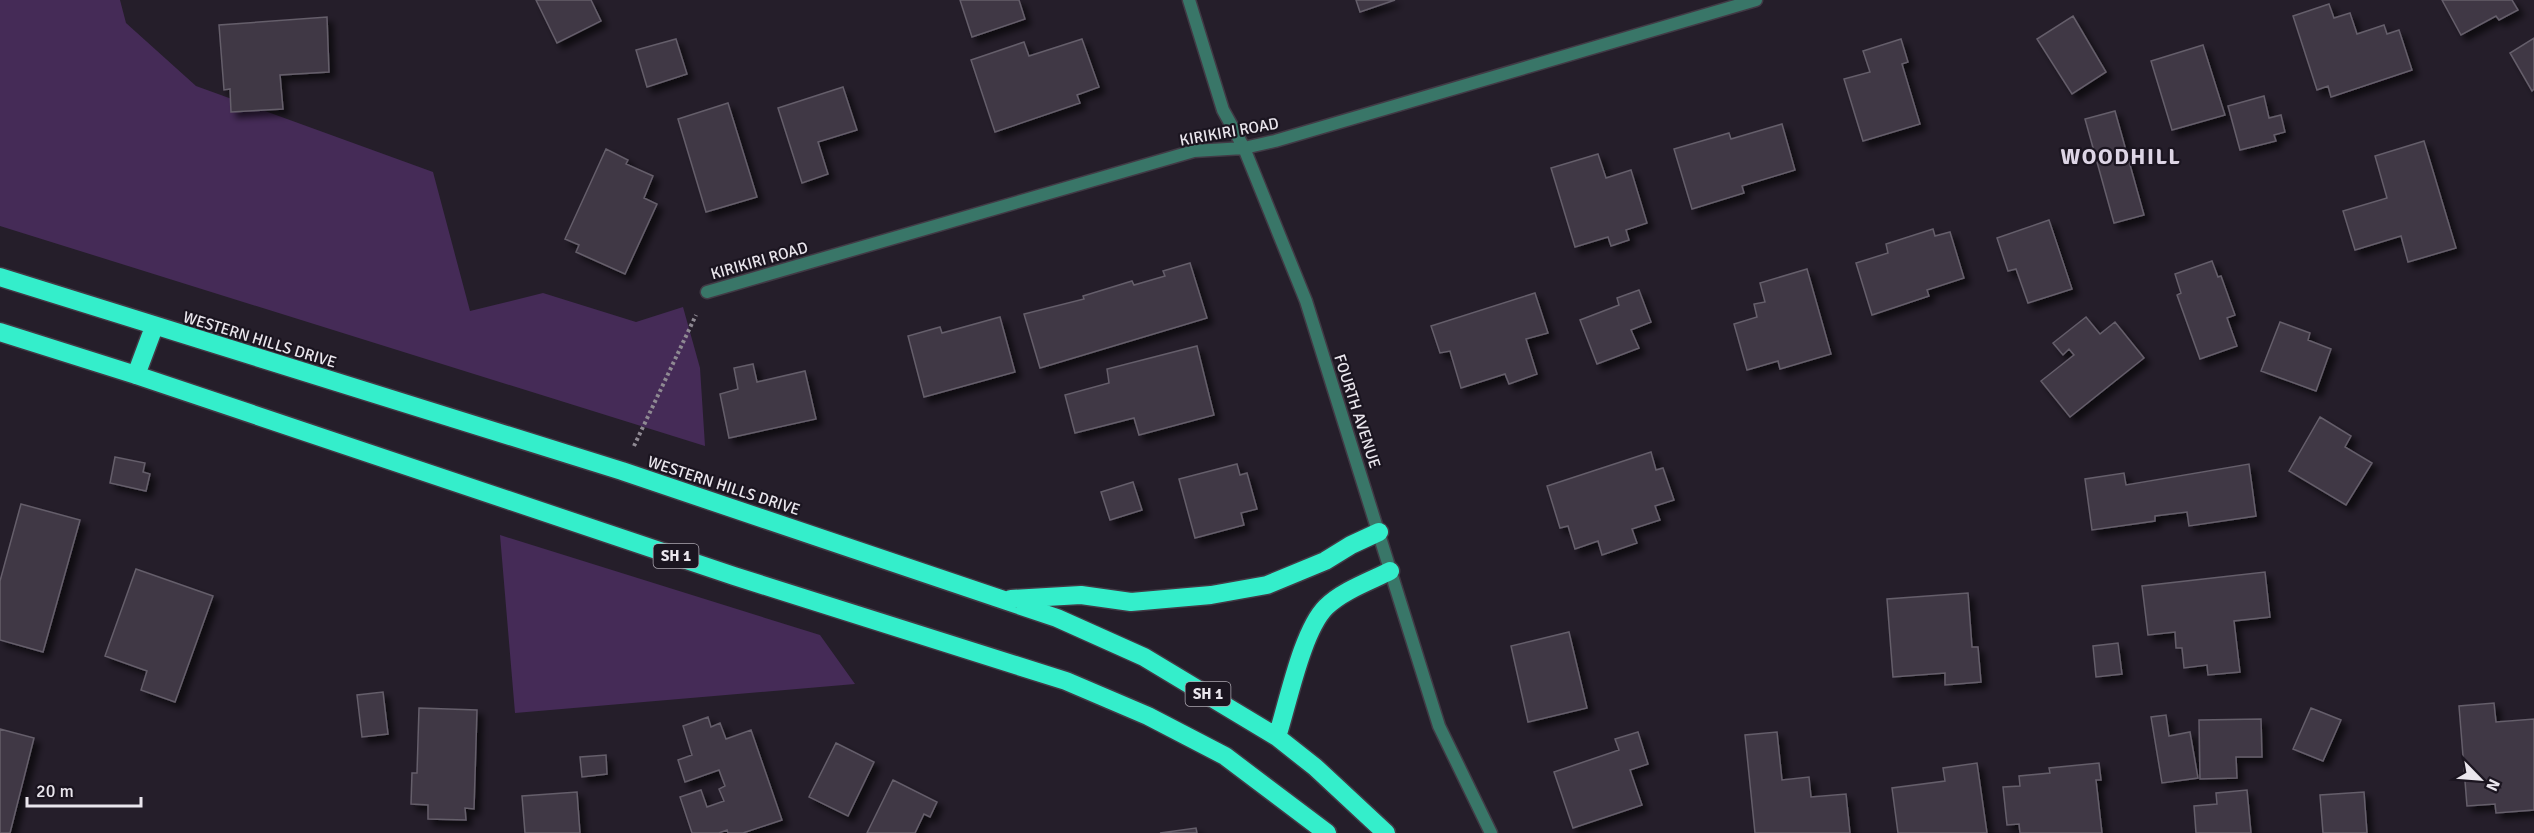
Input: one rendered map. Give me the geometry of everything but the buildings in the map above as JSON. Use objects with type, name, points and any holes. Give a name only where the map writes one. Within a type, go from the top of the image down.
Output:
[{"type":"highway","name":"WESTERN HILLS DRIVE","points":[[0,277],[154,327],[622,471],[1057,618],[1144,657],[1277,737],[1315,767],[1386,833]]},
{"type":"highway","points":[[136,375],[154,327]]},
{"type":"highway","name":"SH 1","points":[[0,332],[136,375],[734,576],[1066,681],[1148,716],[1225,756],[1327,833]]},
{"type":"highway","points":[[1003,600],[1081,595],[1131,602],[1211,595],[1267,585],[1325,561],[1351,544],[1379,532]]},
{"type":"highway","points":[[1277,737],[1306,638],[1326,607],[1390,571]]},
{"type":"street","name":"FOURTH AVENUE","points":[[1189,0],[1223,110],[1244,148],[1306,301],[1439,726],[1491,833]]},
{"type":"street","name":"KIRIKIRI ROAD","points":[[707,292],[1194,151],[1244,148],[1756,0]]},
{"type":"path","points":[[622,471],[707,292]]},
{"type":"shaded area","points":[[0,0],[120,0],[126,23],[196,86],[433,172],[470,311],[543,293],[636,322],[683,307],[700,368],[705,446],[0,226]]},
{"type":"shaded area","points":[[500,535],[820,635],[855,684],[515,713]]},
{"type":"district","name":"WOODHILL","points":[[2121,156]]}]
